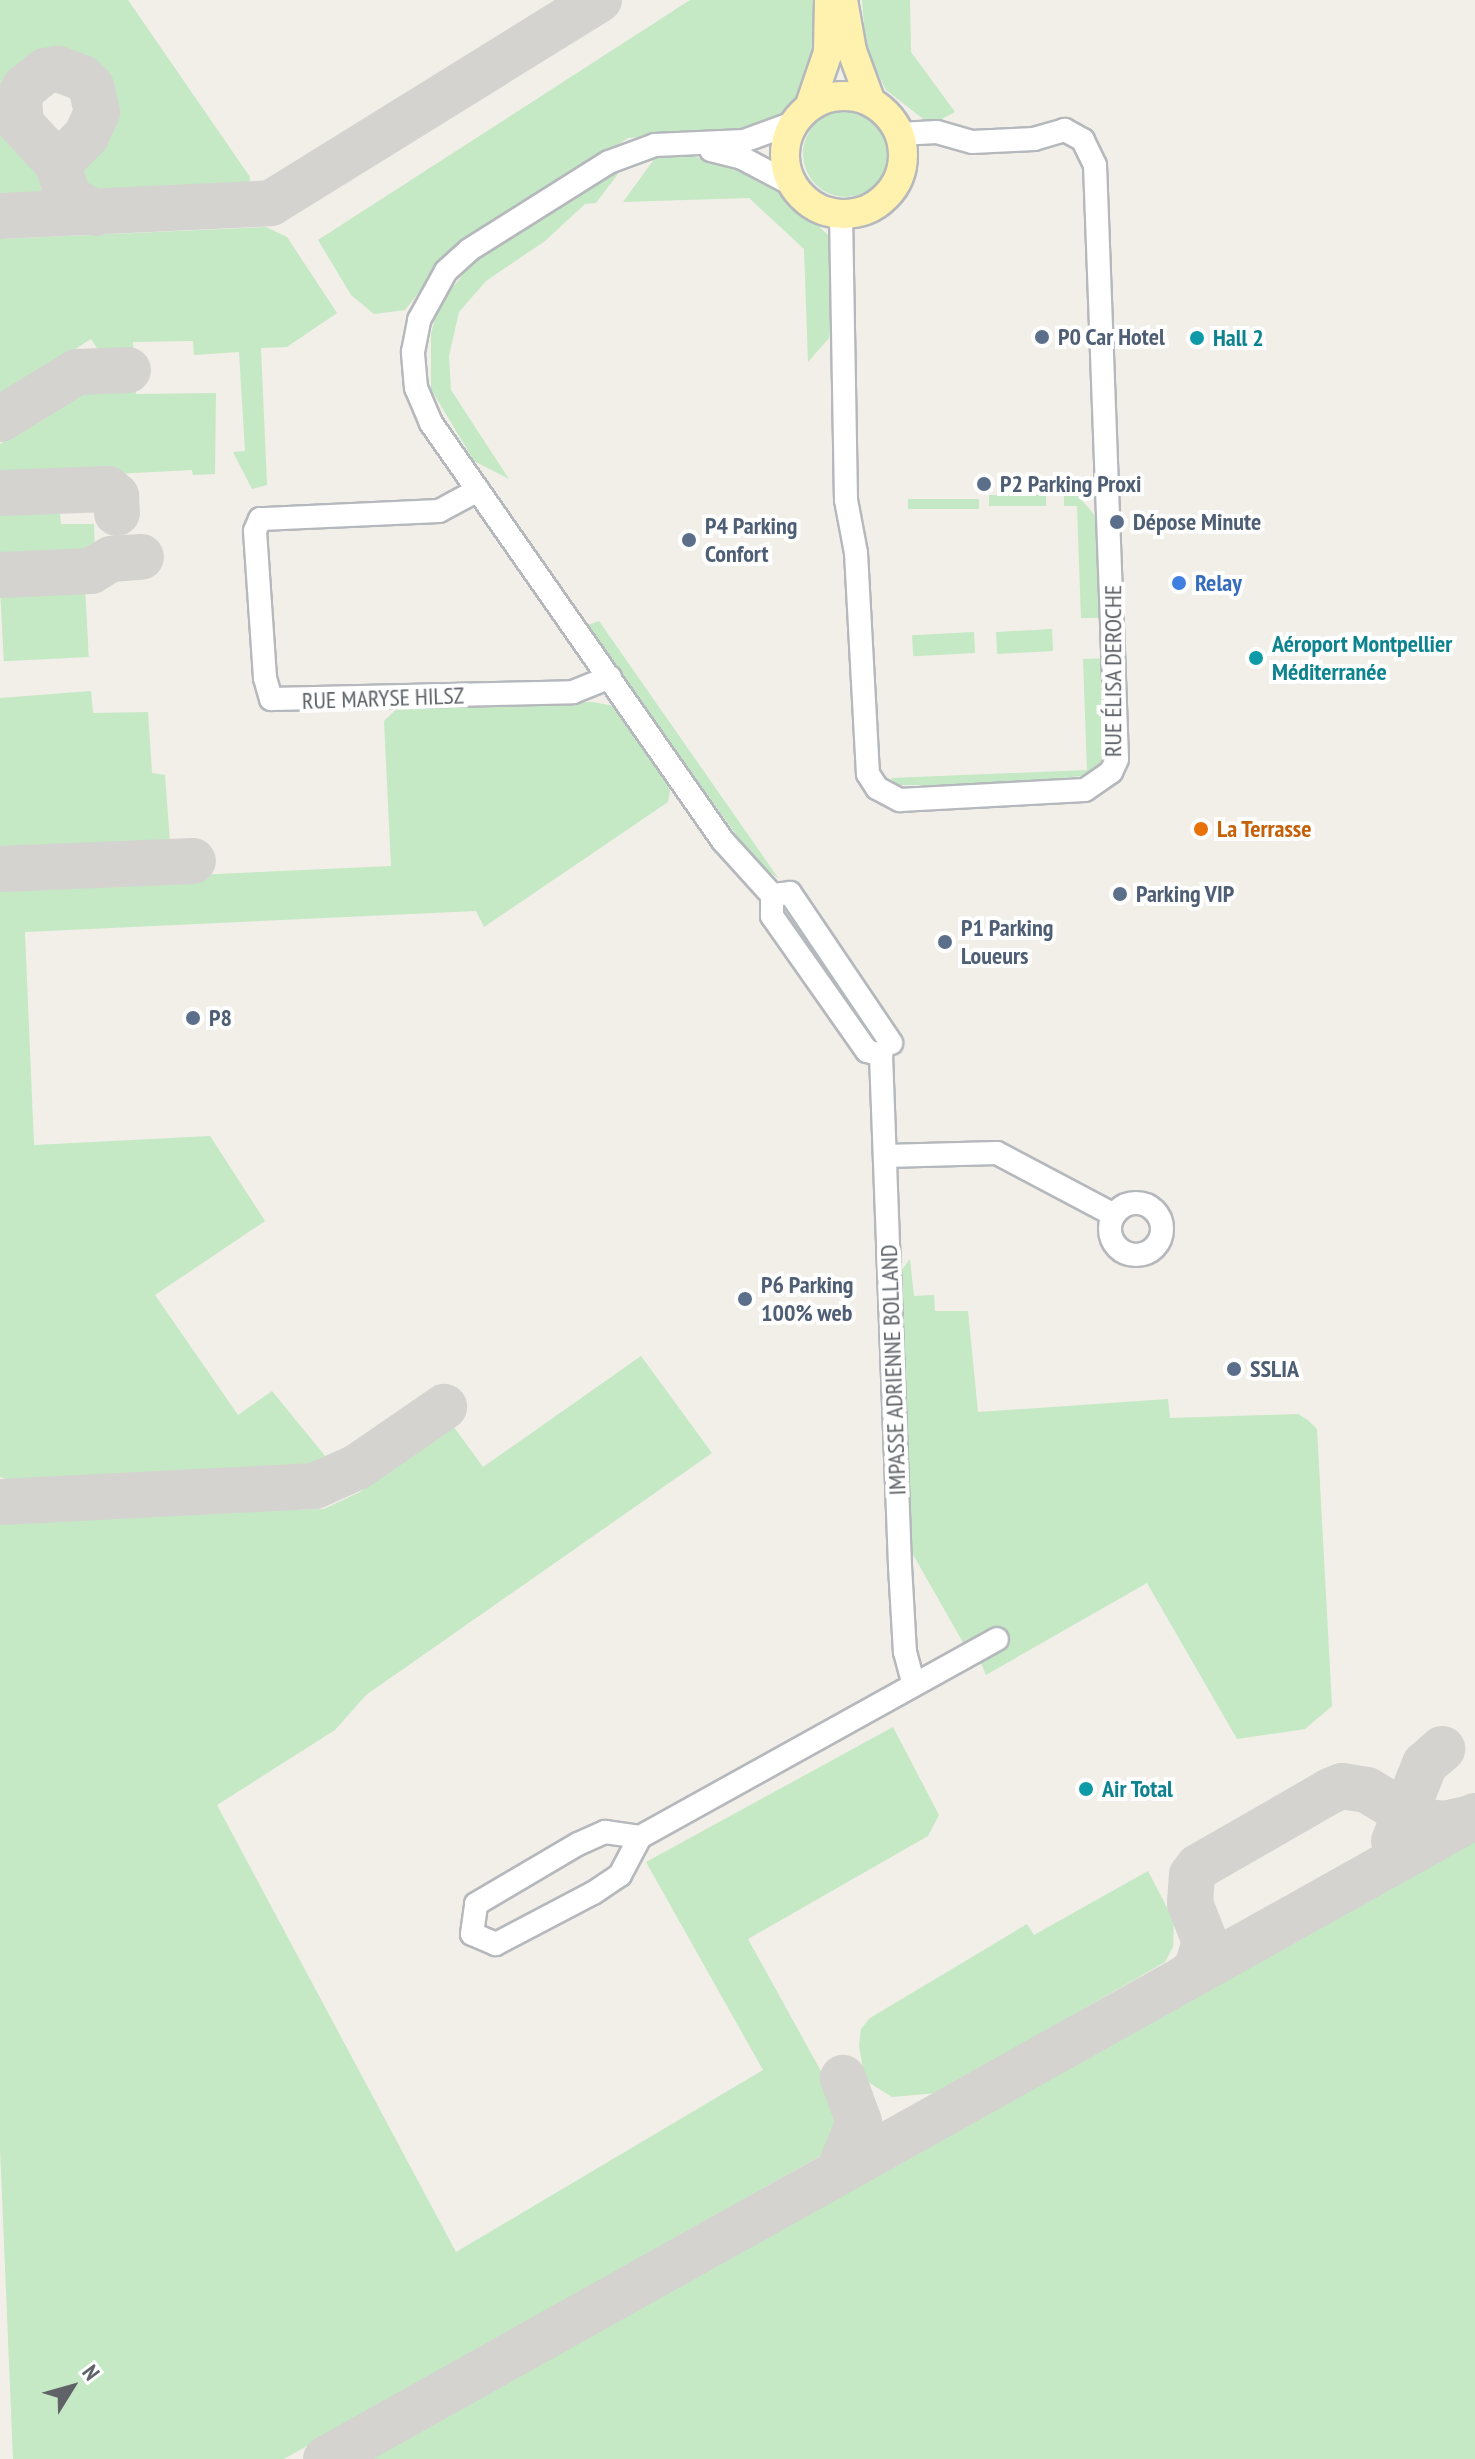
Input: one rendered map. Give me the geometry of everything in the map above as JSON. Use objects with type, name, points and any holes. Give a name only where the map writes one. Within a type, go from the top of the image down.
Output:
[{"type":"main road","points":[[802,114],[840,95],[871,102],[888,115],[899,134],[902,163],[892,190],[878,204],[841,214],[814,205],[793,185],[784,154],[828,52],[829,0]]},
{"type":"main road","points":[[843,0],[852,51],[871,102]]},
{"type":"street","points":[[610,677],[431,423],[416,388],[413,352],[431,293],[469,250],[609,162],[655,145],[694,146],[744,141],[802,114]]},
{"type":"street","name":"RUE ÉLISA DEROCHE","points":[[841,214],[846,500],[856,553],[868,774],[877,788],[900,800],[1085,790],[1111,772],[1117,759],[1095,165],[1083,140],[1073,132],[1034,139],[972,142],[937,132],[899,134]]},
{"type":"street","points":[[694,146],[742,158],[793,185]]},
{"type":"street","name":"RUE MARYSE HILSZ","points":[[478,490],[439,511],[260,519],[257,561],[265,678],[271,699],[573,692],[610,677]]},
{"type":"street","name":"IMPASSE ADRIENNE BOLLAND","points":[[610,677],[723,841],[772,895],[772,916],[867,1051],[886,1049],[885,1156],[901,1580],[905,1652],[914,1685]]},
{"type":"street","points":[[885,1156],[997,1153],[1114,1215]]},
{"type":"street","points":[[640,1837],[605,1832],[578,1844],[476,1904],[472,1934],[496,1944],[593,1893],[620,1875],[640,1837],[997,1639]]},
{"type":"green space","points":[[0,0],[128,0],[250,177],[249,187],[81,194],[80,157],[102,133],[110,115],[109,98],[92,68],[60,55],[21,72],[9,88],[4,112],[11,134],[40,161],[43,193],[0,196]]},
{"type":"green space","points":[[690,0],[821,0],[822,32],[800,97],[768,126],[628,138],[450,253],[405,310],[374,314],[351,295],[318,240]]},
{"type":"green space","points":[[862,0],[910,0],[911,52],[955,112],[931,125],[886,90],[866,49]]},
{"type":"green space","points":[[846,111],[870,118],[882,130],[889,154],[882,178],[870,190],[846,197],[822,190],[810,178],[803,154],[810,130],[822,118]]},
{"type":"green space","points":[[681,153],[747,171],[777,186],[829,236],[835,308],[829,338],[808,362],[804,249],[749,198],[623,202],[655,158]]},
{"type":"green space","points":[[624,166],[596,203],[585,204],[545,241],[486,281],[459,312],[449,356],[451,390],[509,479],[474,461],[431,389],[431,334],[438,306],[471,264]]},
{"type":"green space","points":[[266,227],[287,237],[337,313],[287,347],[261,348],[267,485],[252,489],[233,452],[245,451],[239,352],[194,355],[193,341],[133,342],[134,362],[107,364],[91,339],[0,397],[0,239]]},
{"type":"green space","points":[[135,380],[136,394],[216,393],[215,474],[193,475],[192,470],[0,480],[0,444],[99,381]]},
{"type":"green space","points":[[989,495],[1046,495],[1046,506],[989,506]]},
{"type":"green space","points":[[1064,495],[1078,496],[1105,527],[1109,618],[1081,618],[1077,506],[1064,506]]},
{"type":"green space","points":[[908,499],[979,499],[979,509],[908,509]]},
{"type":"green space","points":[[59,504],[61,524],[94,524],[95,554],[0,558],[0,508]]},
{"type":"green space","points":[[85,586],[89,657],[4,661],[0,590]]},
{"type":"green space","points":[[599,621],[779,879],[756,862],[585,626]]},
{"type":"green space","points":[[1052,629],[1053,651],[997,654],[996,632]]},
{"type":"green space","points":[[974,632],[975,653],[913,656],[912,635]]},
{"type":"green space","points":[[1110,658],[1108,765],[1090,775],[999,785],[896,785],[891,778],[1087,770],[1083,659]]},
{"type":"green space","points":[[91,691],[93,713],[148,712],[152,773],[165,775],[170,842],[0,852],[0,698]]},
{"type":"green space","points":[[592,702],[615,706],[660,771],[670,791],[668,802],[484,927],[476,911],[25,932],[34,1145],[210,1136],[265,1221],[155,1295],[238,1415],[272,1391],[330,1462],[22,1484],[0,1477],[0,884],[391,866],[384,721],[402,704]]},
{"type":"green space","points":[[910,1259],[914,1296],[934,1295],[935,1311],[968,1311],[978,1412],[1168,1399],[1170,1418],[1298,1414],[1317,1429],[1332,1706],[1305,1729],[1237,1739],[1147,1583],[986,1675],[980,1661],[1005,1647],[995,1629],[965,1646],[911,1551],[901,1271]]},
{"type":"green space","points":[[641,1356],[712,1453],[366,1695],[335,1730],[217,1805],[456,2252],[763,2070],[646,1862],[893,1727],[939,1815],[928,1836],[748,1939],[838,2102],[840,2114],[829,2151],[284,2459],[13,2459],[0,2147],[0,1523],[19,1517],[324,1509],[360,1492],[453,1426],[483,1467]]},
{"type":"green space","points":[[1475,1840],[1475,2459],[369,2459]]},
{"type":"green space","points":[[1148,1871],[1174,1921],[1173,1947],[1165,1962],[937,2093],[892,2097],[865,2080],[859,2046],[861,2029],[870,2018],[1027,1924],[1034,1935]]},
{"type":"taxiway","points":[[0,216],[271,203],[599,0]]},
{"type":"taxiway","points":[[58,164],[86,136],[97,112],[91,87],[82,78],[58,69],[45,71],[25,87],[19,98],[21,124],[58,164],[68,198],[96,213]]},
{"type":"taxiway","points":[[0,419],[77,372],[128,370]]},
{"type":"taxiway","points":[[0,493],[108,489],[116,496],[117,513]]},
{"type":"taxiway","points":[[0,575],[91,571],[111,559],[141,557]]},
{"type":"taxiway","points":[[0,869],[193,861]]},
{"type":"taxiway","points":[[0,1502],[315,1486],[357,1467],[444,1407]]},
{"type":"taxiway","points":[[1394,1841],[1425,1764],[1442,1749]]},
{"type":"taxiway","points":[[1188,1976],[1197,1968],[1205,1942],[1190,1903],[1192,1875],[1198,1867],[1330,1791],[1342,1786],[1367,1790],[1418,1821],[1445,1824],[1470,1818]]},
{"type":"taxiway","points":[[326,2459],[1475,1816]]},
{"type":"taxiway","points":[[839,2171],[859,2122],[843,2078]]},
{"type":"place","name":"P0 Car Hotel","points":[[1042,337]]},
{"type":"place","name":"Hall 2","points":[[1197,338]]},
{"type":"place","name":"P2 Parking Proxi","points":[[984,484]]},
{"type":"place","name":"Dépose Minute","points":[[1117,522]]},
{"type":"place","name":"P4 Parking Confort","points":[[689,540]]},
{"type":"place","name":"Relay","points":[[1179,583]]},
{"type":"place","name":"Aéroport Montpellier Méditerranée","points":[[1256,658]]},
{"type":"place","name":"La Terrasse","points":[[1201,829]]},
{"type":"place","name":"Parking VIP","points":[[1120,894]]},
{"type":"place","name":"P1 Parking Loueurs","points":[[945,942]]},
{"type":"place","name":"P8","points":[[193,1018]]},
{"type":"place","name":"P6 Parking 100% web","points":[[745,1299]]},
{"type":"place","name":"SSLIA","points":[[1234,1369]]},
{"type":"place","name":"Air Total","points":[[1086,1789]]}]
